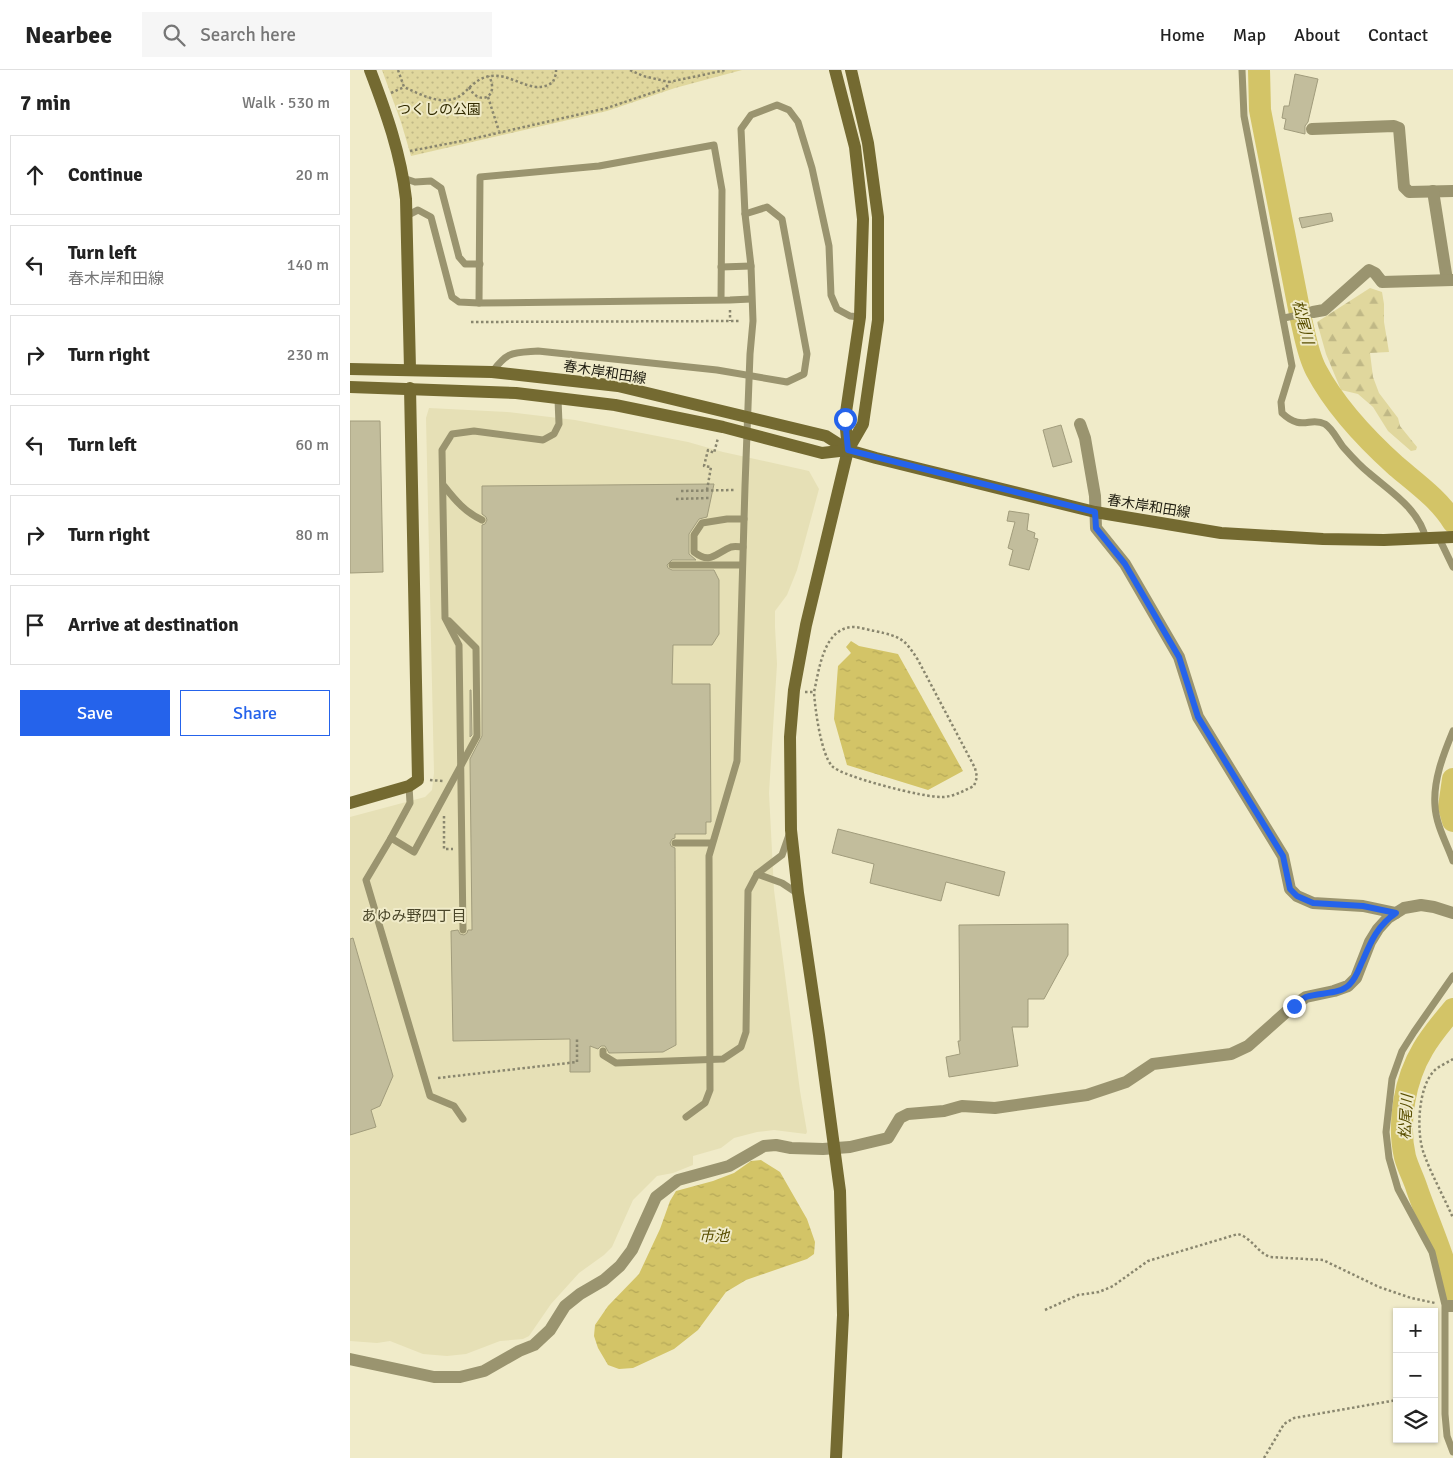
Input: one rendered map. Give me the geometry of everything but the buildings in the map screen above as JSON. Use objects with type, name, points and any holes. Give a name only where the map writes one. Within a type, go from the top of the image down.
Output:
[{"type":"street","points":[[370,70],[399,154],[404,178],[410,369]]},
{"type":"street","points":[[836,70],[855,147],[863,219],[860,317],[845,419],[848,450]]},
{"type":"street","points":[[836,1458],[842,1314],[840,1191],[798,893],[791,830],[790,737],[794,690],[806,624],[848,450],[863,424],[878,320],[878,217],[868,144],[851,70]]},
{"type":"street","points":[[1312,129],[1394,126],[1399,128],[1404,187],[1409,192],[1453,191]]},
{"type":"street","points":[[1313,312],[1324,310],[1369,270],[1375,272],[1382,282],[1450,280],[1433,191]]},
{"type":"street","name":"春木岸和田線","points":[[350,369],[492,372],[618,386],[826,436],[848,450],[1095,512],[1222,532],[1322,539],[1442,538]]},
{"type":"street","name":"春木岸和田線","points":[[350,387],[516,393],[615,405],[723,427],[822,454],[848,450]]},
{"type":"street","points":[[350,803],[409,786],[418,780],[410,388]]},
{"type":"street","points":[[1080,424],[1085,438],[1095,496],[1096,528],[1125,564],[1179,657],[1198,717],[1283,856],[1290,889],[1297,896],[1313,903],[1363,906],[1396,913]]},
{"type":"street","points":[[350,1359],[434,1377],[460,1376],[484,1371],[519,1351],[534,1345],[550,1330],[565,1306],[580,1294],[604,1280],[620,1266],[632,1250],[656,1197],[678,1180],[729,1166],[764,1146],[776,1144],[791,1148],[835,1149],[850,1147],[888,1138],[900,1118],[908,1114],[944,1112],[962,1106],[995,1108],[1087,1095],[1126,1082],[1153,1064],[1231,1054],[1248,1046],[1306,997],[1348,986],[1356,978],[1370,942],[1388,918],[1404,908],[1421,905],[1453,913]]},
{"type":"lane","points":[[1242,70],[1244,116],[1286,317],[1292,366],[1281,402],[1282,413],[1290,420],[1298,423],[1322,422],[1328,426],[1343,447],[1368,472],[1402,500],[1420,520],[1442,538],[1453,567]]},
{"type":"lane","points":[[686,1117],[705,1103],[710,1090],[709,856],[737,761],[742,565],[753,320],[741,129],[751,115],[777,104],[789,110],[798,122],[812,168],[829,246],[831,295],[838,309],[850,316],[860,317]]},
{"type":"lane","points":[[479,303],[480,177],[599,166],[714,145],[722,190],[721,300]]},
{"type":"lane","points":[[404,178],[415,182],[431,181],[441,188],[459,257],[465,264],[480,264]]},
{"type":"lane","points":[[492,372],[503,358],[512,353],[538,350],[717,370],[788,382],[804,374],[807,354],[782,219],[767,207],[745,214]]},
{"type":"lane","points":[[406,216],[418,210],[431,217],[452,297],[459,302],[751,299]]},
{"type":"lane","points":[[721,267],[751,266]]},
{"type":"lane","points":[[1286,317],[1313,312]]},
{"type":"lane","points":[[463,930],[458,645],[446,618],[442,450],[452,434],[474,431],[543,440],[554,434],[559,424],[558,399]]},
{"type":"lane","points":[[443,486],[462,508],[482,520]]},
{"type":"lane","points":[[744,519],[727,519],[702,523],[694,535],[694,552],[702,558],[714,557],[732,547],[744,546]]},
{"type":"lane","points":[[672,565],[742,565]]},
{"type":"lane","points":[[390,838],[414,852],[477,736],[476,648],[446,618]]},
{"type":"lane","points":[[1453,731],[1441,763],[1436,784],[1435,807],[1440,828],[1453,862]]},
{"type":"lane","points":[[409,786],[410,803],[366,880],[430,1096],[454,1106],[463,1119]]},
{"type":"lane","points":[[603,1051],[603,1055],[616,1063],[723,1059],[742,1048],[746,1032],[748,891],[757,874],[782,855],[791,830]]},
{"type":"lane","points":[[675,843],[712,843]]},
{"type":"lane","points":[[757,874],[782,883],[798,893]]},
{"type":"lane","points":[[1453,976],[1402,1051],[1392,1079],[1386,1132],[1388,1158],[1398,1189],[1432,1252],[1449,1306],[1445,1414],[1447,1436],[1453,1452]]},
{"type":"path","points":[[398,70],[404,87],[427,98],[441,101],[455,99],[482,78],[489,76],[500,75],[532,87],[541,88],[553,82],[556,70]]},
{"type":"path","points":[[630,70],[643,76],[669,82],[726,70]]},
{"type":"path","points":[[470,87],[478,97],[492,94],[493,84],[489,76]]},
{"type":"path","points":[[399,154],[607,108],[666,88],[669,82]]},
{"type":"path","points":[[488,96],[499,132]]},
{"type":"path","points":[[471,322],[739,321]]},
{"type":"path","points":[[707,490],[711,468],[704,466],[708,450],[714,453],[718,438]]},
{"type":"path","points":[[681,491],[735,490],[735,485]]},
{"type":"path","points":[[676,499],[708,498]]},
{"type":"path","points":[[852,627],[901,638],[909,645],[918,660],[976,768],[977,777],[974,786],[951,796],[939,798],[838,771],[831,765],[825,750],[816,714],[814,692],[824,652],[831,640],[841,630],[852,627]]},
{"type":"path","points":[[794,690],[814,692]]},
{"type":"path","points":[[438,1078],[577,1062],[577,1039]]},
{"type":"path","points":[[1453,1059],[1434,1070],[1429,1078],[1421,1102],[1419,1127],[1424,1153],[1453,1218]]},
{"type":"path","points":[[1045,1310],[1078,1296],[1099,1292],[1113,1286],[1148,1261],[1238,1234],[1246,1236],[1263,1254],[1270,1257],[1323,1260],[1379,1287],[1410,1298],[1449,1306]]},
{"type":"path","points":[[1264,1458],[1284,1424],[1294,1418],[1393,1401]]},
{"type":"shaded area","points":[[429,408],[507,412],[575,420],[688,442],[723,452],[809,471],[819,489],[797,570],[787,595],[775,611],[777,664],[769,793],[774,890],[807,1132],[806,1134],[774,1130],[734,1138],[721,1148],[693,1156],[693,1165],[673,1173],[657,1176],[633,1200],[612,1247],[579,1273],[551,1304],[529,1336],[523,1339],[500,1341],[466,1354],[447,1356],[423,1354],[390,1341],[377,1343],[350,1341],[350,817],[425,797],[432,790],[434,773],[426,418]]},
{"type":"green space","name":"つくしの公園","points":[[382,70],[742,70],[675,88],[607,111],[411,156]]},
{"type":"green space","points":[[1370,288],[1382,292],[1389,352],[1370,353],[1373,377],[1379,393],[1398,418],[1400,426],[1417,447],[1416,450],[1411,451],[1388,431],[1373,407],[1358,394],[1341,390],[1326,354],[1317,322]]},
{"type":"water","points":[[851,641],[859,646],[898,654],[963,771],[928,790],[847,765],[834,719],[838,666],[851,653],[846,647]]},
{"type":"water","name":"市池","points":[[761,1160],[780,1172],[807,1219],[815,1242],[814,1254],[807,1259],[746,1280],[726,1292],[698,1330],[674,1349],[633,1368],[619,1369],[608,1365],[598,1348],[594,1336],[595,1325],[608,1306],[639,1274],[676,1191],[713,1181],[734,1173],[751,1161]]},
{"type":"waterway","name":"松尾川","points":[[1259,70],[1260,110],[1301,319],[1313,364],[1332,396],[1352,421],[1385,456],[1435,499],[1453,522]]},
{"type":"waterway","name":"松尾川","points":[[1453,779],[1449,807],[1453,821]]},
{"type":"waterway","name":"松尾川","points":[[1453,1009],[1423,1049],[1417,1061],[1407,1087],[1402,1115],[1403,1144],[1406,1161],[1441,1252],[1453,1291]]},
{"type":"district","name":"あゆみ野四丁目","points":[[414,916]]},
{"type":"route","points":[[845,419],[848,450],[1095,512],[1096,528],[1125,564],[1179,657],[1198,717],[1278,846],[1283,856],[1290,889],[1297,896],[1313,903],[1363,906],[1396,913],[1388,918],[1378,929],[1370,942],[1356,978],[1348,986],[1306,997],[1294,1006]]}]
